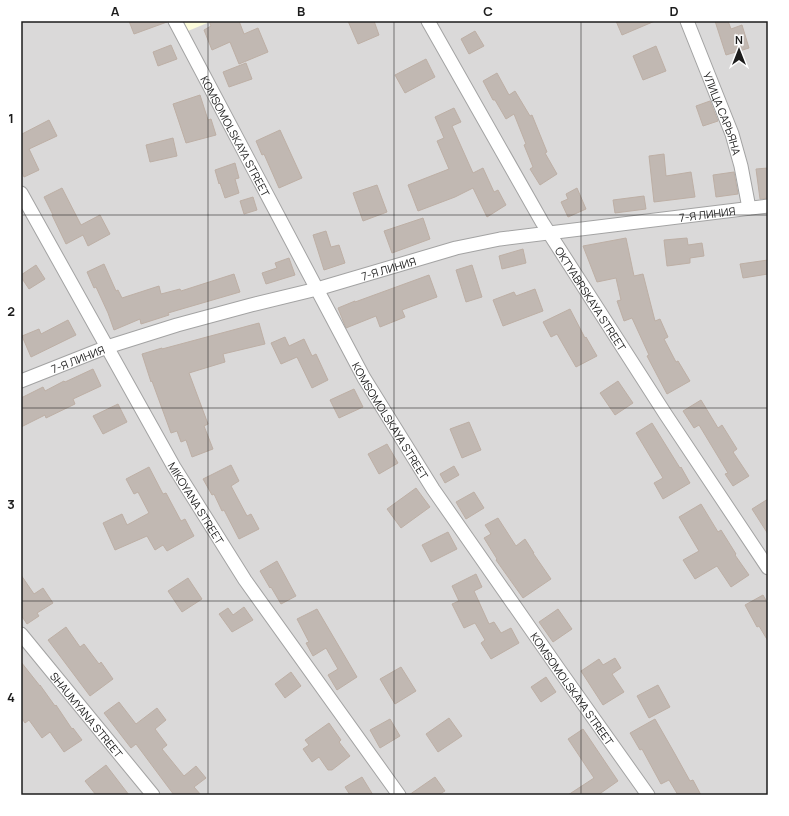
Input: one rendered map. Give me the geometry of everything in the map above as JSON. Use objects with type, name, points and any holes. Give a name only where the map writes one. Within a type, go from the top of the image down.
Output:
[{"type":"street","name":"KOMSOMOLSKAYA STREET","points":[[175,21],[364,378],[433,489],[648,795]]},
{"type":"street","name":"OKTYABRSKAYA STREET","points":[[428,21],[549,234],[666,415],[768,568]]},
{"type":"street","name":"УЛИЦА САРЬЯНА","points":[[687,21],[732,134],[741,166],[748,208]]},
{"type":"street","name":"MIKOYANA STREET","points":[[21,193],[174,467],[244,580],[399,795]]},
{"type":"street","name":"7-Я ЛИНИЯ","points":[[21,381],[107,347],[177,325],[317,289],[456,248],[500,239],[768,206]]},
{"type":"street","name":"SHAUMYANA STREET","points":[[21,634],[153,795]]},
{"type":"shaded area","points":[[21,21],[768,21],[768,795],[21,795]]},
{"type":"shaded area","points":[[183,21],[212,21],[188,31]]},
{"type":"building","points":[[129,21],[167,21],[167,22],[134,34]]},
{"type":"building","points":[[209,21],[239,21],[244,34],[258,28],[268,52],[239,64],[230,42],[212,50],[204,30],[211,26]]},
{"type":"building","points":[[348,21],[374,21],[379,35],[358,44]]},
{"type":"building","points":[[616,21],[655,21],[622,35]]},
{"type":"building","points":[[715,21],[728,21],[731,29],[742,25],[749,48],[726,55]]},
{"type":"building","points":[[475,31],[484,46],[469,54],[461,39]]},
{"type":"building","points":[[171,45],[177,59],[158,66],[153,52]]},
{"type":"building","points":[[656,46],[666,71],[643,80],[633,56]]},
{"type":"building","points":[[426,59],[435,77],[405,93],[395,75]]},
{"type":"building","points":[[246,63],[252,79],[229,87],[223,72]]},
{"type":"building","points":[[497,73],[509,95],[515,91],[530,116],[532,115],[547,152],[545,153],[557,174],[540,185],[530,169],[533,167],[514,114],[506,119],[495,100],[493,100],[483,81]]},
{"type":"building","points":[[200,95],[208,120],[211,119],[216,135],[186,143],[173,104]]},
{"type":"building","points":[[710,101],[718,121],[703,126],[696,106]]},
{"type":"building","points":[[454,108],[461,122],[452,126],[473,173],[483,168],[494,192],[498,190],[506,205],[487,217],[473,188],[455,197],[418,211],[408,185],[449,169],[437,141],[444,138],[435,117]]},
{"type":"building","points":[[49,120],[57,136],[29,149],[39,170],[24,177],[21,170],[21,132],[22,134]]},
{"type":"building","points":[[280,130],[302,178],[279,188],[264,154],[262,155],[256,141]]},
{"type":"building","points":[[173,138],[177,156],[150,162],[146,145]]},
{"type":"building","points":[[664,154],[666,176],[691,172],[695,197],[654,202],[649,156]]},
{"type":"building","points":[[235,163],[239,178],[235,179],[239,193],[225,198],[215,170]]},
{"type":"building","points":[[768,168],[768,198],[760,199],[756,169]]},
{"type":"building","points":[[734,172],[738,194],[716,197],[713,175]]},
{"type":"building","points":[[377,185],[387,212],[363,221],[353,193]]},
{"type":"building","points":[[62,188],[81,225],[100,215],[110,234],[88,246],[83,235],[66,244],[44,197]]},
{"type":"building","points":[[577,188],[586,209],[568,217],[561,202],[568,199],[566,194]]},
{"type":"building","points":[[644,196],[646,209],[615,213],[613,200]]},
{"type":"building","points":[[253,197],[257,210],[244,214],[240,201]]},
{"type":"building","points":[[423,218],[430,239],[392,253],[384,231]]},
{"type":"building","points":[[326,231],[331,247],[339,245],[345,263],[324,270],[313,235]]},
{"type":"building","points":[[626,238],[634,276],[643,274],[655,321],[660,319],[668,337],[664,339],[676,362],[678,361],[690,381],[667,394],[647,356],[649,355],[632,318],[624,321],[617,301],[621,300],[616,278],[597,282],[583,246]]},
{"type":"building","points":[[687,238],[688,245],[702,243],[704,256],[690,258],[690,263],[667,266],[664,240]]},
{"type":"building","points":[[523,249],[526,263],[502,269],[499,256]]},
{"type":"building","points":[[289,258],[295,275],[266,284],[262,273],[277,268],[275,263]]},
{"type":"building","points":[[768,260],[768,274],[743,278],[740,264]]},
{"type":"building","points":[[104,264],[116,291],[118,290],[122,298],[159,286],[161,294],[180,289],[181,291],[234,274],[240,292],[168,313],[169,315],[141,324],[140,319],[114,330],[96,287],[94,288],[87,272]]},
{"type":"building","points":[[36,265],[45,279],[29,289],[21,275]]},
{"type":"building","points":[[472,265],[482,297],[466,302],[456,270]]},
{"type":"building","points":[[429,275],[437,297],[402,310],[405,317],[380,327],[376,316],[346,328],[338,308]]},
{"type":"building","points":[[535,289],[543,311],[503,326],[493,300],[514,292],[516,296]]},
{"type":"building","points":[[570,309],[585,338],[586,337],[597,356],[576,367],[557,334],[551,337],[543,322]]},
{"type":"building","points":[[68,320],[76,335],[31,357],[22,336],[39,329],[41,334]]},
{"type":"building","points":[[259,323],[265,344],[223,354],[225,362],[189,373],[208,424],[204,426],[213,449],[192,457],[186,440],[181,442],[177,431],[171,433],[152,381],[151,382],[142,354]]},
{"type":"building","points":[[285,337],[289,346],[304,339],[312,356],[316,354],[328,380],[312,388],[297,357],[281,364],[271,343]]},
{"type":"building","points":[[93,369],[101,386],[73,399],[75,404],[46,418],[45,415],[21,427],[21,398],[43,387],[45,391]]},
{"type":"building","points":[[618,381],[633,403],[615,415],[600,393]]},
{"type":"building","points":[[354,389],[363,407],[339,418],[330,400]]},
{"type":"building","points":[[701,400],[718,428],[722,425],[737,449],[733,452],[749,476],[733,486],[725,474],[728,473],[699,425],[694,428],[683,411]]},
{"type":"building","points":[[118,404],[127,422],[103,434],[93,416]]},
{"type":"building","points":[[469,422],[481,450],[462,458],[450,429]]},
{"type":"building","points":[[652,423],[690,483],[663,499],[654,483],[663,478],[636,433]]},
{"type":"building","points":[[387,444],[398,463],[379,474],[368,454]]},
{"type":"building","points":[[231,465],[239,481],[231,486],[247,516],[251,514],[259,529],[239,539],[224,510],[222,511],[214,494],[212,495],[203,479]]},
{"type":"building","points":[[454,466],[459,475],[445,483],[440,474]]},
{"type":"building","points":[[149,467],[163,494],[166,493],[181,521],[185,519],[194,536],[167,551],[163,545],[155,550],[147,536],[115,550],[103,523],[122,514],[127,525],[149,513],[138,492],[134,494],[126,479]]},
{"type":"building","points":[[416,488],[430,507],[401,528],[387,509]]},
{"type":"building","points":[[474,492],[484,508],[466,519],[456,502]]},
{"type":"building","points":[[768,499],[768,534],[752,509]]},
{"type":"building","points":[[701,504],[718,532],[721,530],[736,554],[735,555],[749,575],[731,587],[717,566],[695,579],[683,560],[699,551],[679,517]]},
{"type":"building","points":[[498,518],[516,546],[525,539],[551,579],[523,598],[496,560],[497,559],[484,538],[491,534],[485,525]]},
{"type":"building","points":[[448,532],[457,549],[431,562],[422,545]]},
{"type":"building","points":[[277,561],[296,596],[281,604],[260,571]]},
{"type":"building","points":[[476,574],[482,587],[474,591],[489,624],[494,622],[501,633],[511,628],[519,643],[491,659],[481,643],[485,640],[475,623],[464,628],[452,604],[459,601],[452,586]]},
{"type":"building","points":[[21,575],[34,594],[43,588],[53,603],[37,613],[39,616],[27,624],[21,615]]},
{"type":"building","points":[[188,578],[202,599],[182,612],[168,591]]},
{"type":"building","points":[[763,595],[768,604],[768,641],[759,626],[757,627],[745,605]]},
{"type":"building","points":[[244,607],[253,620],[232,632],[219,614],[228,608],[233,615]]},
{"type":"building","points":[[317,609],[357,677],[337,690],[328,675],[338,669],[326,648],[313,656],[306,643],[309,642],[297,619]]},
{"type":"building","points":[[558,609],[572,629],[553,642],[539,622]]},
{"type":"building","points":[[66,627],[80,647],[84,644],[99,664],[101,662],[113,679],[90,696],[48,640]]},
{"type":"building","points":[[615,658],[621,668],[612,674],[624,692],[603,705],[581,671],[599,659],[603,665]]},
{"type":"building","points":[[21,662],[82,740],[64,752],[50,732],[42,738],[29,720],[25,723],[21,717]]},
{"type":"building","points":[[401,667],[416,691],[395,704],[380,679]]},
{"type":"building","points":[[291,672],[301,686],[285,698],[275,684]]},
{"type":"building","points":[[546,677],[556,692],[541,702],[531,687]]},
{"type":"building","points":[[658,685],[670,707],[649,718],[637,696]]},
{"type":"building","points":[[119,702],[136,724],[157,708],[166,720],[155,729],[167,745],[162,749],[184,776],[196,766],[206,778],[194,787],[201,795],[174,795],[136,744],[131,748],[104,713]]},
{"type":"building","points":[[449,718],[462,736],[438,752],[426,734]]},
{"type":"building","points":[[390,719],[400,736],[380,748],[370,730]]},
{"type":"building","points":[[655,719],[690,781],[693,780],[701,795],[678,795],[669,780],[661,784],[642,749],[640,750],[630,733]]},
{"type":"building","points":[[329,723],[341,740],[339,742],[350,756],[332,770],[328,770],[319,757],[312,762],[303,749],[309,745],[305,740]]},
{"type":"building","points":[[583,729],[618,781],[598,795],[568,795],[594,778],[568,739]]},
{"type":"building","points":[[106,765],[129,795],[96,795],[85,781]]},
{"type":"building","points":[[362,777],[373,795],[350,795],[345,787]]},
{"type":"building","points":[[435,777],[445,791],[438,795],[409,795]]}]
